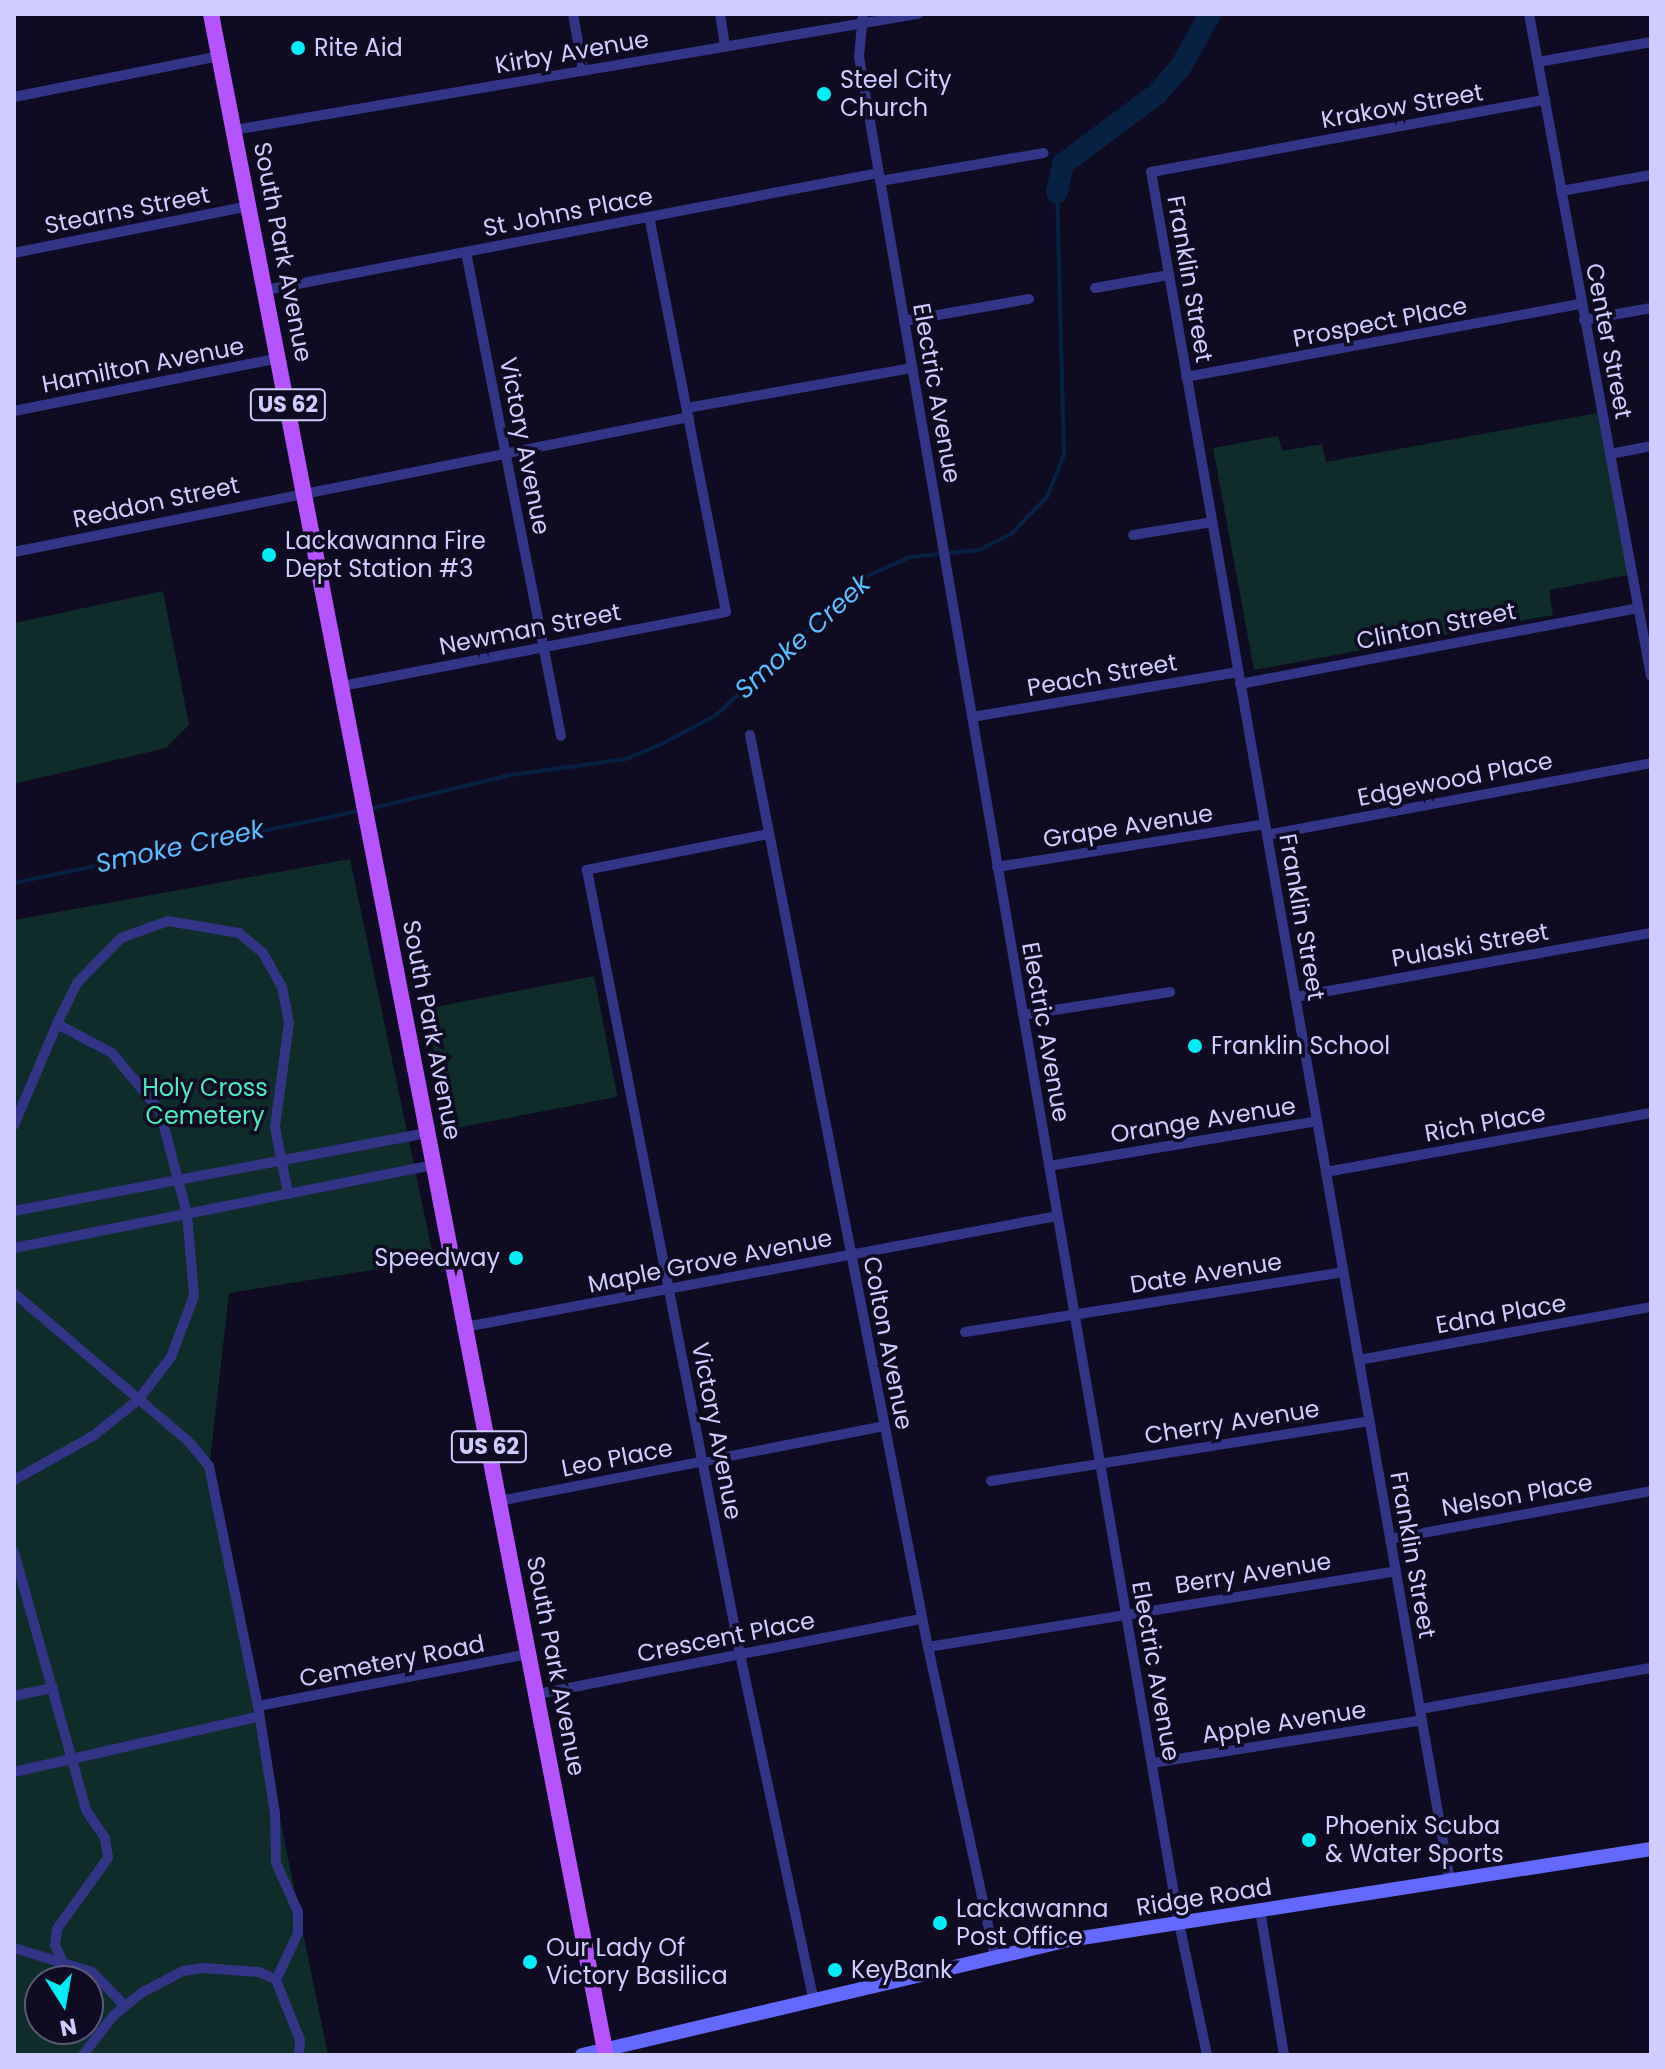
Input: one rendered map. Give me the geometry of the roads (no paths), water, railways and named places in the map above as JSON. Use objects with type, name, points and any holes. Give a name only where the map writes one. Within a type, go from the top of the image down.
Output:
[{"type":"main road","name":"South Park Avenue","points":[[211,14],[606,2052]]},
{"type":"main road","name":"Ridge Road","points":[[582,2055],[606,2052],[813,1998],[995,1957],[1179,1923],[1651,1849]]},
{"type":"street","points":[[573,14],[583,70]]},
{"type":"street","points":[[720,14],[725,46]]},
{"type":"street","name":"Kirby Avenue","points":[[234,130],[725,46],[863,18],[918,14]]},
{"type":"street","name":"Center Street","points":[[1529,14],[1651,676]]},
{"type":"street","name":"Electric Avenue","points":[[863,18],[859,57],[879,177],[1179,1923],[1207,2055]]},
{"type":"street","points":[[1538,62],[1651,42]]},
{"type":"street","points":[[14,97],[219,56]]},
{"type":"street","name":"Krakow Street","points":[[1268,151],[1545,100]]},
{"type":"street","name":"Franklin Street","points":[[1268,151],[1151,172],[1450,1881]]},
{"type":"street","name":"St Johns Place","points":[[266,290],[649,217],[879,177],[1044,153]]},
{"type":"street","points":[[1561,191],[1651,175]]},
{"type":"street","name":"Stearns Street","points":[[14,253],[249,206]]},
{"type":"street","points":[[649,217],[688,412]]},
{"type":"street","name":"Victory Avenue","points":[[466,252],[561,736]]},
{"type":"street","points":[[1095,288],[1169,275]]},
{"type":"street","points":[[904,321],[1029,299]]},
{"type":"street","name":"Prospect Place","points":[[1186,377],[1581,304]]},
{"type":"street","points":[[1584,320],[1651,308]]},
{"type":"street","name":"Hamilton Avenue","points":[[14,411],[279,358]]},
{"type":"street","name":"Reddon Street","points":[[14,552],[912,368]]},
{"type":"street","name":"Newman Street","points":[[342,686],[726,612],[688,412]]},
{"type":"street","points":[[1610,454],[1651,446]]},
{"type":"street","points":[[1133,535],[1212,522]]},
{"type":"street","name":"Clinton Street","points":[[1239,678],[1637,603],[1651,594]]},
{"type":"street","name":"Peach Street","points":[[972,717],[1239,678]]},
{"type":"street","name":"Colton Avenue","points":[[750,735],[922,1619],[995,1957]]},
{"type":"street","name":"Edgewood Place","points":[[1266,830],[1651,763]]},
{"type":"street","name":"Grape Avenue","points":[[997,867],[1266,830]]},
{"type":"street","name":"Victory Avenue","points":[[768,834],[587,870],[740,1654],[813,1998]]},
{"type":"street","points":[[14,1125],[77,983],[121,938],[168,921],[239,933],[263,953],[282,987],[289,1023],[276,1101],[281,1160],[288,1194]]},
{"type":"street","name":"Pulaski Street","points":[[1295,997],[1651,933]]},
{"type":"street","points":[[1023,1015],[1170,992]]},
{"type":"street","points":[[14,1480],[93,1436],[138,1400],[171,1357],[194,1296],[187,1214],[160,1111],[112,1053],[57,1024]]},
{"type":"street","name":"Rich Place","points":[[1326,1172],[1651,1113]]},
{"type":"street","name":"Orange Avenue","points":[[1049,1166],[1317,1121]]},
{"type":"street","points":[[14,1211],[427,1133]]},
{"type":"street","points":[[14,1248],[433,1165]]},
{"type":"street","name":"Maple Grove Avenue","points":[[465,1327],[1057,1216]]},
{"type":"street","name":"Date Avenue","points":[[965,1332],[1343,1272]]},
{"type":"street","points":[[14,1293],[209,1466],[260,1709],[275,1813],[276,1863],[298,1912],[298,1933],[276,1980]]},
{"type":"street","name":"Edna Place","points":[[1359,1360],[1651,1307]]},
{"type":"street","name":"Cherry Avenue","points":[[991,1481],[1369,1421]]},
{"type":"street","name":"Leo Place","points":[[499,1501],[884,1426]]},
{"type":"street","name":"Nelson Place","points":[[1390,1539],[1651,1491]]},
{"type":"street","points":[[14,1552],[86,1810],[105,1838],[108,1858],[57,1929],[55,1945],[65,1965]]},
{"type":"street","name":"Berry Avenue","points":[[928,1647],[1396,1571]]},
{"type":"street","name":"Crescent Place","points":[[538,1694],[922,1619]]},
{"type":"street","name":"Cemetery Road","points":[[14,1772],[74,1760],[260,1709],[529,1654]]},
{"type":"street","name":"Apple Avenue","points":[[1152,1763],[1651,1668]]},
{"type":"street","points":[[14,1696],[53,1688]]},
{"type":"street","points":[[1260,1910],[1284,2055]]},
{"type":"street","points":[[14,1948],[31,1949],[63,1965]]},
{"type":"street","points":[[83,2055],[125,2006],[183,1971],[203,1968],[259,1972],[276,1980],[300,2040],[299,2055]]},
{"type":"street","points":[[104,1984],[125,2006]]},
{"type":"waterway","name":"Smoke Creek","points":[[1057,192],[1063,164],[1157,94],[1180,68],[1210,14]]},
{"type":"waterway","name":"Smoke Creek","points":[[369,809],[511,775],[626,759],[664,743],[716,715],[865,577],[910,557],[979,550],[1012,533],[1047,497],[1064,455],[1057,192]]},
{"type":"waterway","name":"Smoke Creek","points":[[14,883],[360,811]]},
{"type":"place","name":"Rite Aid","points":[[298,48]]},
{"type":"place","name":"Steel City Church","points":[[824,94]]},
{"type":"place","name":"Lackawanna Fire Dept Station #3","points":[[269,555]]},
{"type":"place","name":"Franklin School","points":[[1195,1046]]},
{"type":"place","name":"Speedway","points":[[516,1258]]},
{"type":"place","name":"Phoenix Scuba & Water Sports","points":[[1309,1840]]},
{"type":"place","name":"Lackawanna Post Office","points":[[940,1923]]},
{"type":"place","name":"Our Lady Of Victory Basilica","points":[[530,1962]]},
{"type":"place","name":"KeyBank","points":[[835,1970]]},
{"type":"park label","name":"Holy Cross Cemetery","points":[[205,1102]]}]
